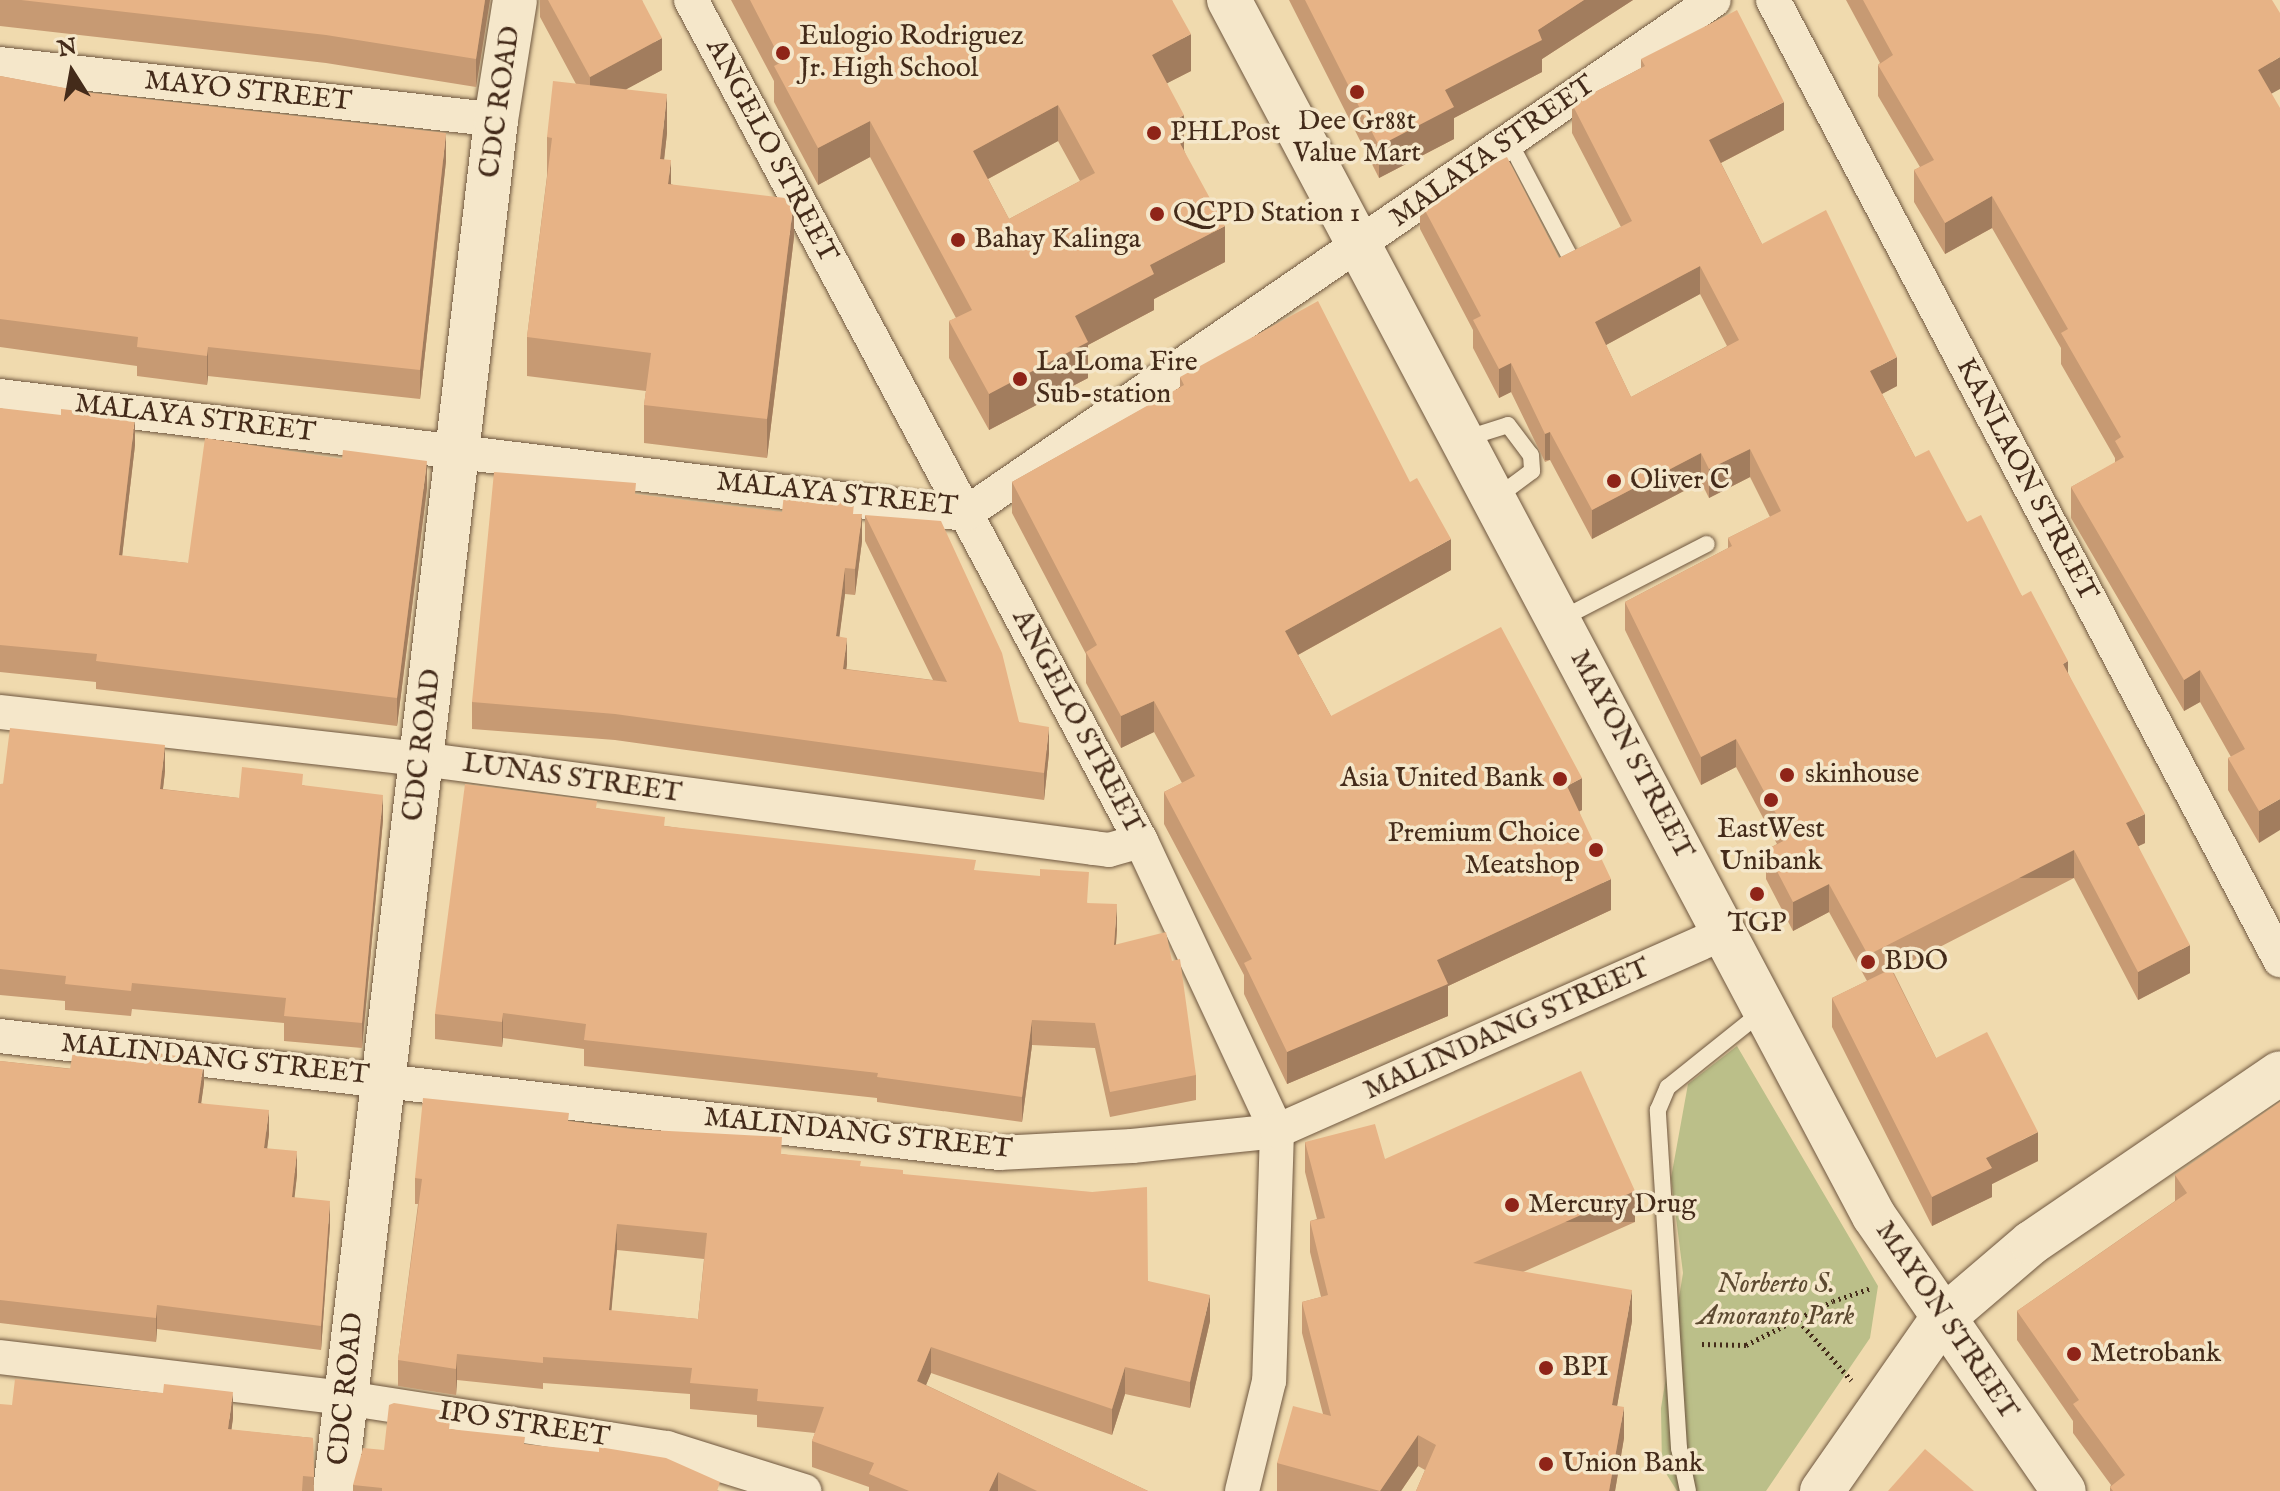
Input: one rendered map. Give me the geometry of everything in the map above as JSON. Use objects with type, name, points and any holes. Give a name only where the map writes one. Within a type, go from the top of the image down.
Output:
[{"type":"street","name":"CDC ROAD","points":[[335,1491],[381,1078],[496,120],[515,0]]},
{"type":"street","name":"ANGELO STREET","points":[[691,0],[1141,841],[1277,1131],[1269,1381],[1242,1491]]},
{"type":"street","name":"MAYON STREET","points":[[1229,0],[1356,248],[1727,932],[1874,1216],[1906,1267],[2064,1491]]},
{"type":"street","name":"MALAYA STREET","points":[[0,396],[965,514],[1714,0]]},
{"type":"street","name":"KANLAON STREET","points":[[1773,0],[2280,960]]},
{"type":"street","name":"MAYO STREET","points":[[0,64],[496,120]]},
{"type":"street","name":"LUNAS STREET","points":[[0,712],[421,759],[1109,850],[1141,841]]},
{"type":"street","name":"MALINDANG STREET","points":[[0,1036],[381,1078],[999,1153],[1132,1146],[1277,1131],[1727,932]]},
{"type":"street","points":[[1822,1491],[1942,1319],[2031,1243],[2280,1073]]},
{"type":"street","name":"IPO STREET","points":[[0,1357],[346,1398],[667,1448],[804,1491]]},
{"type":"lane","points":[[1509,141],[1568,253]]},
{"type":"lane","points":[[1558,621],[1707,544]]},
{"type":"lane","points":[[1688,1491],[1679,1448],[1675,1343],[1658,1110],[1668,1087],[1767,1008]]},
{"type":"path","points":[[1675,1343],[1746,1345],[1799,1321],[1833,1301],[1878,1286],[1906,1267]]},
{"type":"path","points":[[1799,1321],[1878,1413]]},
{"type":"green space","name":"Norberto S. Amoranto Park","points":[[1737,1046],[1878,1286],[1870,1338],[1766,1491],[1677,1491],[1662,1467],[1661,1408],[1683,1273],[1671,1178],[1688,1084]]},
{"type":"building","points":[[21,0],[485,0],[476,59],[326,35]]},
{"type":"building","points":[[548,0],[642,0],[662,38],[590,77]]},
{"type":"building","points":[[750,0],[1172,0],[1191,34],[1152,55],[1184,115],[1169,123],[1225,226],[1150,265],[1154,274],[1075,316],[1088,342],[989,394],[949,321],[972,310],[870,121],[818,148],[774,66],[782,62]],"holes":[[[1058,105],[1095,173],[1009,219],[973,151]]]},
{"type":"building","points":[[1305,0],[1584,0],[1538,30],[1542,40],[1445,90],[1454,107],[1379,146]]},
{"type":"building","points":[[1863,0],[2272,0],[2280,13],[2280,57],[2258,70],[2280,108],[2280,799],[2259,811],[2228,758],[2245,749],[2200,670],[2184,680],[2071,487],[2124,457],[2115,441],[2121,437],[2061,333],[2068,329],[1992,196],[1945,223],[1914,170],[1934,160],[1878,65],[1893,55]]},
{"type":"building","points":[[1737,10],[1784,102],[1709,140],[1762,244],[1826,210],[1897,357],[1870,371],[1915,457],[1929,450],[1967,522],[1981,515],[2022,596],[2031,591],[2068,661],[2063,664],[2145,814],[2126,823],[2190,945],[2138,972],[2074,850],[1868,955],[1829,884],[1793,902],[1766,850],[1789,838],[1736,739],[1701,757],[1625,602],[1732,546],[1728,538],[1781,511],[1750,449],[1709,469],[1701,453],[1592,510],[1550,432],[1545,434],[1511,363],[1499,369],[1473,320],[1481,316],[1420,201],[1507,157],[1559,258],[1632,221],[1572,104],[1645,66],[1641,59]],"holes":[[[1700,266],[1739,340],[1631,397],[1595,322]]]},
{"type":"building","points":[[0,76],[92,93],[446,133],[420,370],[208,347],[207,356],[137,347],[138,337],[0,319]]},
{"type":"building","points":[[553,81],[667,94],[660,159],[671,160],[668,184],[794,199],[767,419],[644,405],[651,353],[527,337],[552,138],[547,137]]},
{"type":"building","points":[[1318,301],[1410,482],[1417,478],[1451,539],[1285,631],[1331,716],[1501,627],[1582,778],[1567,786],[1611,879],[1437,960],[1448,984],[1287,1052],[1244,963],[1252,959],[1164,792],[1195,776],[1154,701],[1121,716],[1086,652],[1097,645],[1012,482],[1184,385],[1180,377]]},
{"type":"building","points":[[0,408],[61,415],[61,409],[135,417],[119,555],[188,563],[205,438],[342,459],[343,450],[427,461],[397,698],[96,661],[97,654],[0,645]]},
{"type":"building","points":[[494,472],[636,483],[635,494],[782,512],[784,494],[854,503],[853,514],[862,514],[855,569],[845,568],[836,636],[847,638],[843,669],[947,682],[865,515],[941,521],[1002,653],[1019,722],[1049,727],[1044,773],[615,714],[472,702]]},
{"type":"building","points":[[10,728],[165,745],[160,789],[239,798],[242,767],[303,774],[302,785],[383,795],[362,1023],[284,1016],[286,998],[132,983],[131,991],[65,984],[66,976],[0,969],[0,784],[3,784]]},
{"type":"building","points":[[465,784],[597,801],[596,808],[665,817],[664,826],[976,860],[974,870],[1040,876],[1040,869],[1089,872],[1087,903],[1117,904],[1114,945],[1166,932],[1172,961],[1180,959],[1196,1075],[1110,1092],[1095,1023],[1032,1020],[1022,1097],[877,1077],[878,1073],[584,1040],[586,1024],[503,1013],[502,1022],[435,1014]]},
{"type":"building","points":[[1891,969],[1936,1058],[1987,1032],[2038,1132],[1986,1158],[1992,1168],[1932,1197],[1832,998]]},
{"type":"building","points":[[73,1051],[143,1059],[144,1051],[204,1060],[198,1103],[269,1110],[264,1148],[297,1151],[292,1197],[330,1201],[321,1326],[157,1305],[156,1318],[0,1300],[0,1061],[70,1069]]},
{"type":"building","points":[[1581,1071],[1635,1191],[1473,1263],[1632,1290],[1612,1405],[1624,1407],[1609,1491],[1416,1491],[1436,1445],[1418,1435],[1380,1491],[1277,1463],[1293,1406],[1331,1416],[1302,1302],[1328,1295],[1310,1221],[1325,1218],[1305,1142],[1375,1124],[1385,1159]]},
{"type":"building","points":[[423,1098],[569,1113],[568,1121],[631,1129],[782,1137],[781,1154],[861,1161],[860,1166],[903,1170],[903,1174],[1092,1192],[1147,1187],[1148,1281],[1210,1295],[1190,1382],[1125,1367],[1112,1409],[931,1347],[917,1381],[1148,1491],[1037,1491],[998,1472],[989,1491],[909,1491],[869,1474],[874,1463],[812,1441],[824,1407],[757,1401],[758,1389],[690,1383],[692,1368],[543,1357],[543,1363],[457,1354],[456,1369],[398,1360],[422,1179],[415,1178]],"holes":[[[617,1224],[707,1233],[698,1319],[609,1310]]]},
{"type":"building","points":[[2280,1102],[2280,1491],[2113,1491],[2110,1487],[2125,1475],[2073,1404],[2079,1400],[2017,1311],[2187,1193],[2175,1175]]},
{"type":"building","points":[[15,1379],[163,1393],[164,1384],[233,1392],[228,1429],[313,1438],[314,1477],[303,1476],[302,1491],[0,1491],[0,1404],[12,1405]]},
{"type":"building","points":[[394,1403],[451,1412],[449,1429],[525,1437],[524,1444],[599,1452],[599,1447],[666,1458],[720,1482],[717,1491],[382,1491],[382,1488],[353,1485],[363,1448],[384,1450],[389,1405]]},
{"type":"building","points":[[1925,1449],[1974,1491],[1888,1491]]},
{"type":"place","name":"Eulogio Rodriguez Jr. High School","points":[[783,53]]},
{"type":"place","name":"Dee Gr88t Value Mart","points":[[1357,92]]},
{"type":"place","name":"PHLPost","points":[[1154,133]]},
{"type":"place","name":"QCPD Station 1","points":[[1157,214]]},
{"type":"place","name":"Bahay Kalinga","points":[[958,240]]},
{"type":"place","name":"La Loma Fire Sub-station","points":[[1020,379]]},
{"type":"place","name":"Oliver C","points":[[1614,481]]},
{"type":"place","name":"skinhouse","points":[[1787,775]]},
{"type":"place","name":"Asia United Bank","points":[[1560,779]]},
{"type":"place","name":"EastWest Unibank","points":[[1771,800]]},
{"type":"place","name":"Premium Choice Meatshop","points":[[1596,850]]},
{"type":"place","name":"TGP","points":[[1757,894]]},
{"type":"place","name":"BDO","points":[[1868,962]]},
{"type":"place","name":"Mercury Drug","points":[[1512,1205]]},
{"type":"place","name":"Metrobank","points":[[2074,1354]]},
{"type":"place","name":"BPI","points":[[1546,1368]]},
{"type":"place","name":"Union Bank","points":[[1546,1464]]}]
